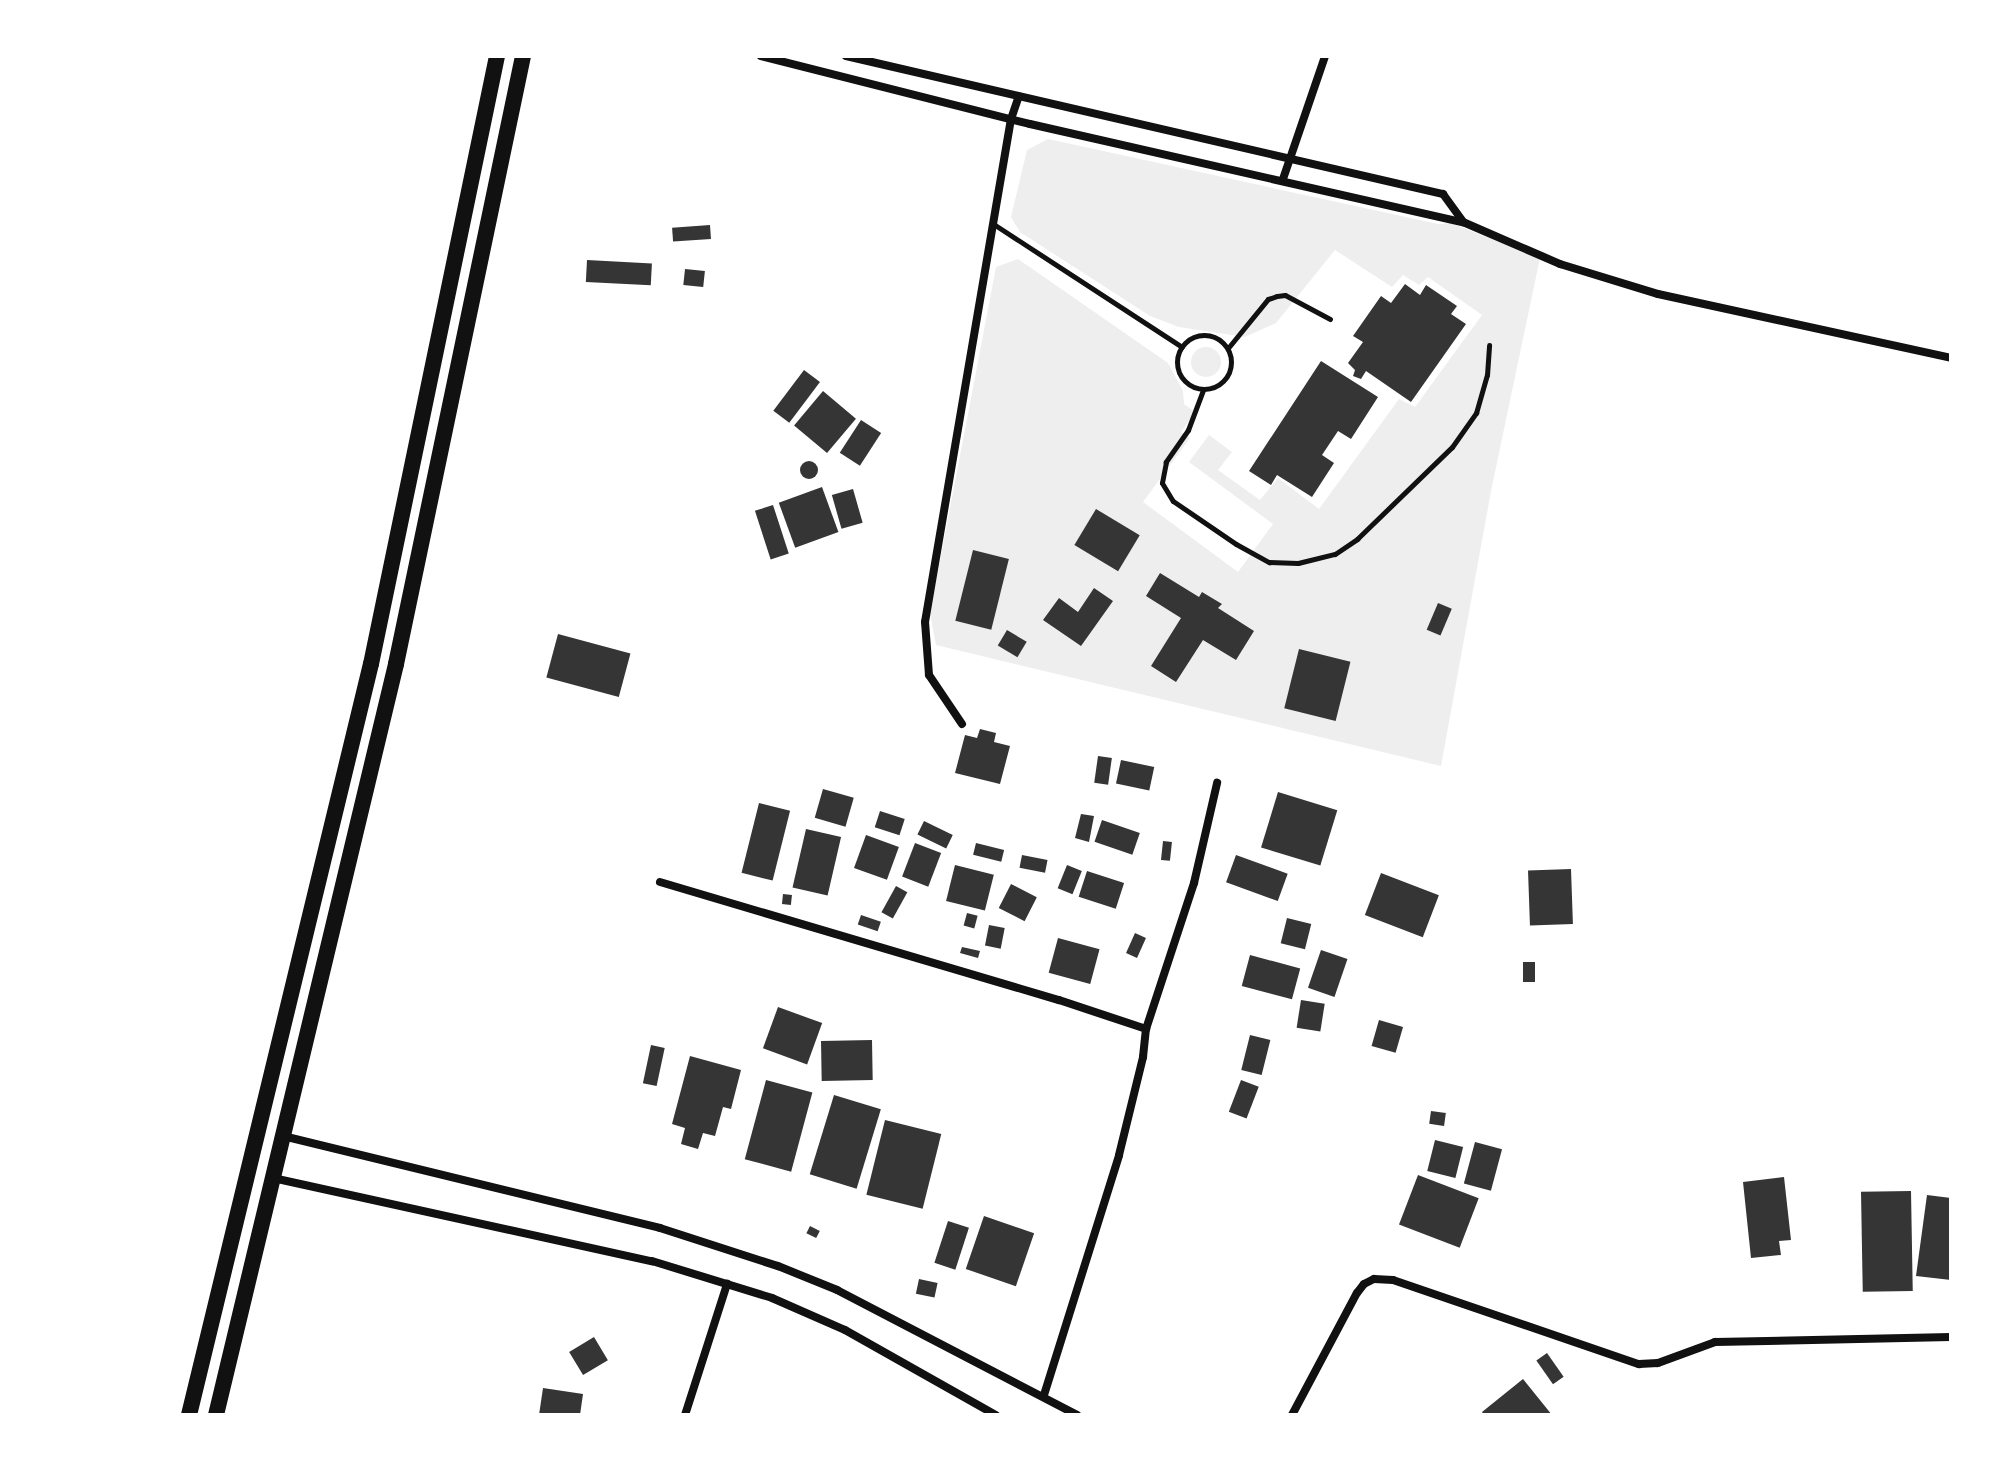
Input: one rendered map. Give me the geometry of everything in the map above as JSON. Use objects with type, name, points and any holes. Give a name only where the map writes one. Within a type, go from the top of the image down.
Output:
[{"type":"main road","points":[[189,1415],[371,664],[497,56]]},
{"type":"main road","points":[[216,1415],[396,664],[523,56]]},
{"type":"street","points":[[761,56],[1011,119],[1463,222],[1560,264],[1658,294],[1951,358]]},
{"type":"street","points":[[846,56],[1443,194],[1463,222]]},
{"type":"street","points":[[1283,179],[1325,56]]},
{"type":"street","points":[[962,724],[929,675],[924,640],[927,600],[995,225],[1011,119],[1019,96]]},
{"type":"street","points":[[1044,1395],[1119,1155],[1143,1057],[1146,1029],[1194,883],[1217,783]]},
{"type":"street","points":[[660,882],[1059,1000],[1146,1029]]},
{"type":"street","points":[[283,1136],[660,1228],[778,1266],[837,1290],[1044,1395],[1077,1415]]},
{"type":"street","points":[[272,1178],[623,1254],[772,1298],[845,1330],[996,1415]]},
{"type":"street","points":[[1292,1415],[1357,1293],[1364,1284],[1374,1279],[1393,1280],[1639,1364],[1658,1363],[1715,1342],[1951,1337]]},
{"type":"street","points":[[685,1415],[727,1284]]},
{"type":"lane","points":[[995,225],[1182,347]]},
{"type":"lane","points":[[1228,348],[1268,299],[1277,296],[1285,295],[1330,319]]},
{"type":"lane","points":[[1204,335],[1214,337],[1228,348],[1231,357],[1228,375],[1215,388],[1203,390],[1189,385],[1178,372],[1176,363],[1182,347],[1204,335]]},
{"type":"lane","points":[[1203,390],[1188,430],[1166,462],[1162,483],[1173,501],[1236,544],[1269,562],[1298,563],[1335,554],[1357,539],[1452,447],[1476,413],[1487,375],[1489,345]]},
{"type":"shaded area","points":[[1048,139],[1438,224],[1451,223],[1540,258],[1491,491],[1441,766],[936,645],[930,613],[996,267],[1018,259],[1168,363],[1183,391],[1184,404],[1195,412],[1181,432],[1190,438],[1143,502],[1238,572],[1273,524],[1189,462],[1209,435],[1232,452],[1218,470],[1260,500],[1278,478],[1319,509],[1399,399],[1415,407],[1482,315],[1428,277],[1419,285],[1403,275],[1392,287],[1335,250],[1276,323],[1245,337],[1179,327],[1150,316],[1020,232],[1011,217],[1027,150]]},
{"type":"shaded area","points":[[1206,347],[1217,351],[1221,362],[1217,373],[1206,377],[1195,373],[1191,362],[1195,351]]},
{"type":"building","points":[[710,225],[711,239],[673,242],[672,228]]},
{"type":"building","points":[[587,260],[652,263],[651,285],[586,282]]},
{"type":"building","points":[[685,269],[705,271],[703,287],[683,285]]},
{"type":"building","points":[[1405,284],[1420,295],[1426,285],[1457,306],[1451,314],[1466,324],[1411,402],[1366,371],[1361,379],[1353,376],[1355,370],[1348,363],[1363,342],[1353,336],[1381,296],[1391,303]]},
{"type":"building","points":[[1321,361],[1378,397],[1351,439],[1338,431],[1322,455],[1334,463],[1312,497],[1277,475],[1271,485],[1249,471]]},
{"type":"building","points":[[804,370],[820,382],[789,423],[773,411]]},
{"type":"building","points":[[823,391],[856,419],[827,453],[794,425]]},
{"type":"building","points":[[861,420],[881,433],[860,466],[840,453]]},
{"type":"building","points":[[809,461],[818,470],[809,479],[800,470]]},
{"type":"building","points":[[822,487],[838,532],[795,548],[779,503]]},
{"type":"building","points":[[853,489],[863,523],[841,529],[832,495]]},
{"type":"building","points":[[773,505],[789,554],[771,559],[755,511]]},
{"type":"building","points":[[1096,509],[1140,535],[1118,571],[1074,545]]},
{"type":"building","points":[[973,550],[1009,559],[991,630],[955,621]]},
{"type":"building","points":[[1160,573],[1199,597],[1202,592],[1222,604],[1218,608],[1254,631],[1236,660],[1203,640],[1176,682],[1151,666],[1181,618],[1146,596]]},
{"type":"building","points":[[1094,588],[1113,601],[1081,646],[1043,620],[1059,598],[1078,612]]},
{"type":"building","points":[[1438,603],[1452,609],[1440,636],[1427,630]]},
{"type":"building","points":[[1007,630],[1027,642],[1017,657],[998,645]]},
{"type":"building","points":[[558,634],[630,653],[619,697],[546,677]]},
{"type":"building","points":[[1299,649],[1350,662],[1336,721],[1284,708]]},
{"type":"building","points":[[980,729],[996,733],[994,742],[1010,746],[1000,784],[955,773],[965,735],[977,738]]},
{"type":"building","points":[[1098,756],[1112,758],[1108,785],[1094,783]]},
{"type":"building","points":[[1121,760],[1154,767],[1149,791],[1116,783]]},
{"type":"building","points":[[823,789],[854,798],[845,827],[815,818]]},
{"type":"building","points":[[1278,792],[1337,810],[1320,866],[1261,847]]},
{"type":"building","points":[[759,803],[790,811],[773,881],[742,873]]},
{"type":"building","points":[[880,811],[905,819],[899,835],[875,827]]},
{"type":"building","points":[[1081,814],[1094,816],[1089,842],[1075,838]]},
{"type":"building","points":[[1102,820],[1140,833],[1132,855],[1095,842]]},
{"type":"building","points":[[924,821],[953,835],[946,849],[917,834]]},
{"type":"building","points":[[806,829],[841,837],[828,896],[793,887]]},
{"type":"building","points":[[866,835],[899,847],[887,880],[854,868]]},
{"type":"building","points":[[1163,841],[1172,842],[1170,861],[1161,860]]},
{"type":"building","points":[[915,843],[941,853],[928,887],[902,877]]},
{"type":"building","points":[[976,843],[1004,850],[1001,862],[973,855]]},
{"type":"building","points":[[1022,855],[1048,860],[1045,873],[1020,868]]},
{"type":"building","points":[[1236,855],[1288,874],[1278,901],[1226,882]]},
{"type":"building","points":[[955,865],[994,875],[985,911],[946,901]]},
{"type":"building","points":[[1067,865],[1082,871],[1072,894],[1058,888]]},
{"type":"building","points":[[1571,869],[1573,924],[1530,925],[1528,871]]},
{"type":"building","points":[[1087,871],[1124,883],[1116,909],[1079,897]]},
{"type":"building","points":[[1381,873],[1439,895],[1423,937],[1365,915]]},
{"type":"building","points":[[1011,884],[1037,897],[1025,921],[999,908]]},
{"type":"building","points":[[896,886],[907,892],[893,919],[881,912]]},
{"type":"building","points":[[783,894],[792,895],[791,905],[782,904]]},
{"type":"building","points":[[967,913],[978,916],[974,928],[964,926]]},
{"type":"building","points":[[861,915],[881,922],[878,931],[858,924]]},
{"type":"building","points":[[1287,918],[1311,924],[1305,949],[1281,943]]},
{"type":"building","points":[[989,925],[1005,928],[1001,949],[985,946]]},
{"type":"building","points":[[1135,933],[1146,938],[1137,958],[1126,953]]},
{"type":"building","points":[[1058,938],[1100,949],[1090,984],[1049,973]]},
{"type":"building","points":[[962,947],[980,951],[978,958],[960,953]]},
{"type":"building","points":[[1321,950],[1347,959],[1334,997],[1308,988]]},
{"type":"building","points":[[1250,955],[1300,968],[1292,999],[1242,986]]},
{"type":"building","points":[[1523,962],[1535,962],[1535,982],[1523,982]]},
{"type":"building","points":[[1301,1000],[1325,1004],[1320,1031],[1297,1028]]},
{"type":"building","points":[[778,1007],[822,1023],[807,1064],[763,1048]]},
{"type":"building","points":[[1379,1020],[1403,1027],[1396,1053],[1372,1046]]},
{"type":"building","points":[[1250,1035],[1270,1040],[1262,1075],[1241,1070]]},
{"type":"building","points":[[872,1040],[873,1080],[822,1081],[821,1041]]},
{"type":"building","points":[[651,1045],[665,1048],[657,1086],[643,1083]]},
{"type":"building","points":[[690,1056],[741,1070],[731,1109],[723,1107],[715,1136],[703,1133],[698,1149],[681,1144],[685,1128],[672,1124]]},
{"type":"building","points":[[766,1080],[812,1092],[791,1172],[745,1159]]},
{"type":"building","points":[[1241,1080],[1259,1087],[1247,1119],[1229,1112]]},
{"type":"building","points":[[834,1095],[881,1109],[857,1189],[810,1174]]},
{"type":"building","points":[[1431,1111],[1446,1113],[1444,1126],[1429,1124]]},
{"type":"building","points":[[885,1120],[941,1134],[923,1209],[866,1195]]},
{"type":"building","points":[[1435,1140],[1463,1147],[1455,1178],[1427,1171]]},
{"type":"building","points":[[1475,1142],[1502,1149],[1491,1191],[1464,1184]]},
{"type":"building","points":[[1418,1175],[1479,1198],[1460,1248],[1399,1224]]},
{"type":"building","points":[[1784,1177],[1791,1240],[1779,1241],[1781,1255],[1751,1258],[1743,1182]]},
{"type":"building","points":[[1911,1191],[1913,1291],[1863,1292],[1861,1192]]},
{"type":"building","points":[[1927,1195],[1951,1198],[1951,1280],[1916,1276]]},
{"type":"building","points":[[984,1216],[1034,1233],[1016,1286],[966,1269]]},
{"type":"building","points":[[948,1221],[969,1228],[955,1270],[934,1263]]},
{"type":"building","points":[[810,1226],[820,1231],[816,1238],[806,1233]]},
{"type":"building","points":[[919,1279],[938,1283],[934,1298],[916,1294]]},
{"type":"building","points":[[594,1337],[608,1360],[583,1375],[569,1352]]},
{"type":"building","points":[[1547,1353],[1564,1377],[1553,1384],[1536,1360]]},
{"type":"building","points":[[1523,1379],[1552,1415],[1484,1415],[1482,1412]]},
{"type":"building","points":[[543,1388],[583,1394],[580,1415],[539,1415]]}]
